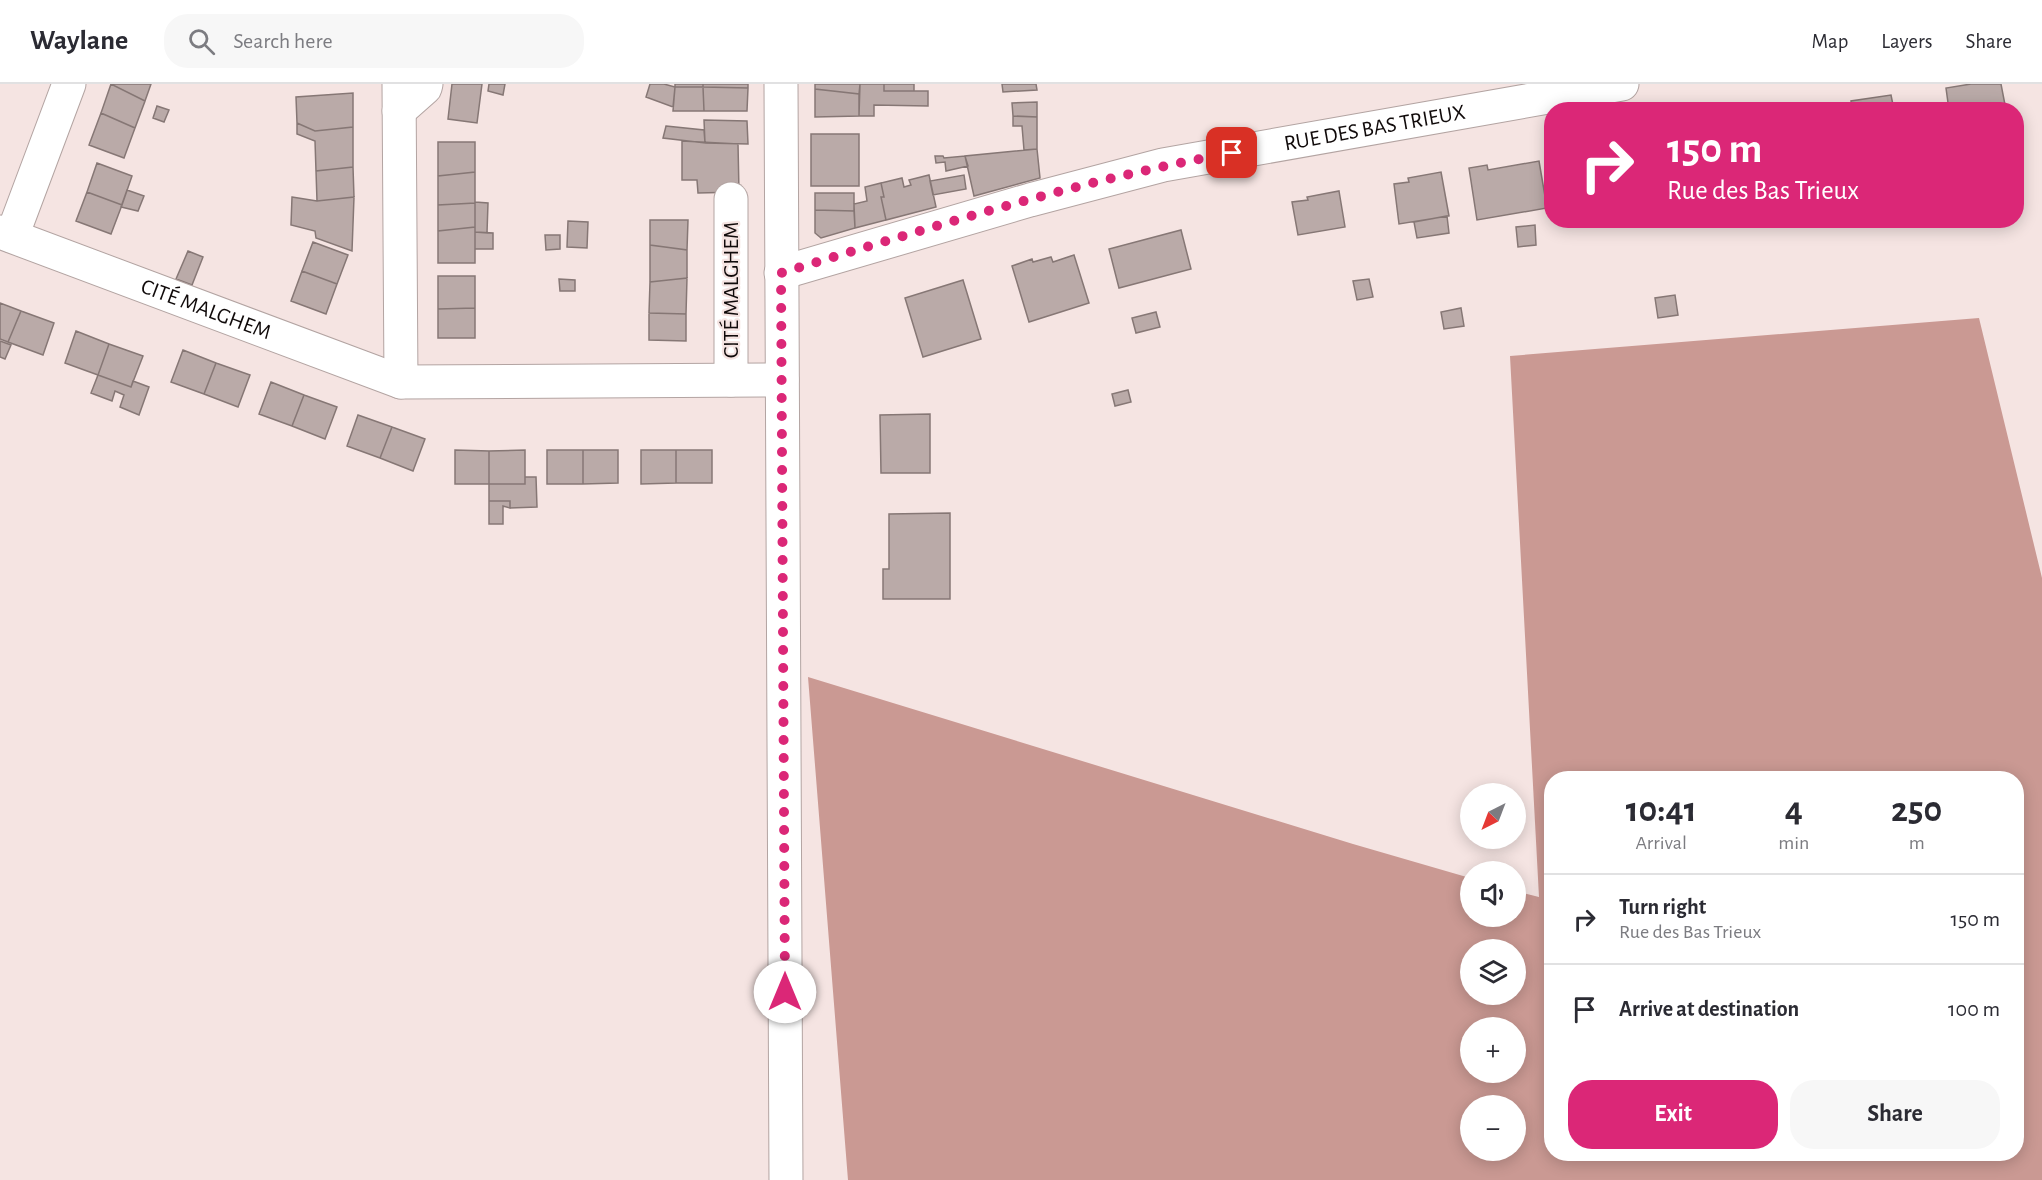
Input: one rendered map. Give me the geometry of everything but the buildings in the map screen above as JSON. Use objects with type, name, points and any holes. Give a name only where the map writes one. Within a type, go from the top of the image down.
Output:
[{"type":"street","name":"CITÉ MALGHEM","points":[[69,84],[6,234],[401,382],[782,380]]},
{"type":"street","points":[[401,382],[399,98],[425,88],[426,84]]},
{"type":"street","points":[[781,84],[786,1180]]},
{"type":"street","name":"RUE DES BAS TRIEUX","points":[[781,273],[1030,200],[1163,165],[1622,84]]},
{"type":"street","name":"CITÉ MALGHEM","points":[[730,199],[731,380]]},
{"type":"shaded area","points":[[1979,318],[2042,578],[2042,1180],[848,1180],[808,677],[1460,875],[1460,927],[1526,927],[1526,894],[1539,897],[1510,356]]},
{"type":"route","points":[[785,992],[781,273],[1030,200],[1163,165],[1232,153]]}]
